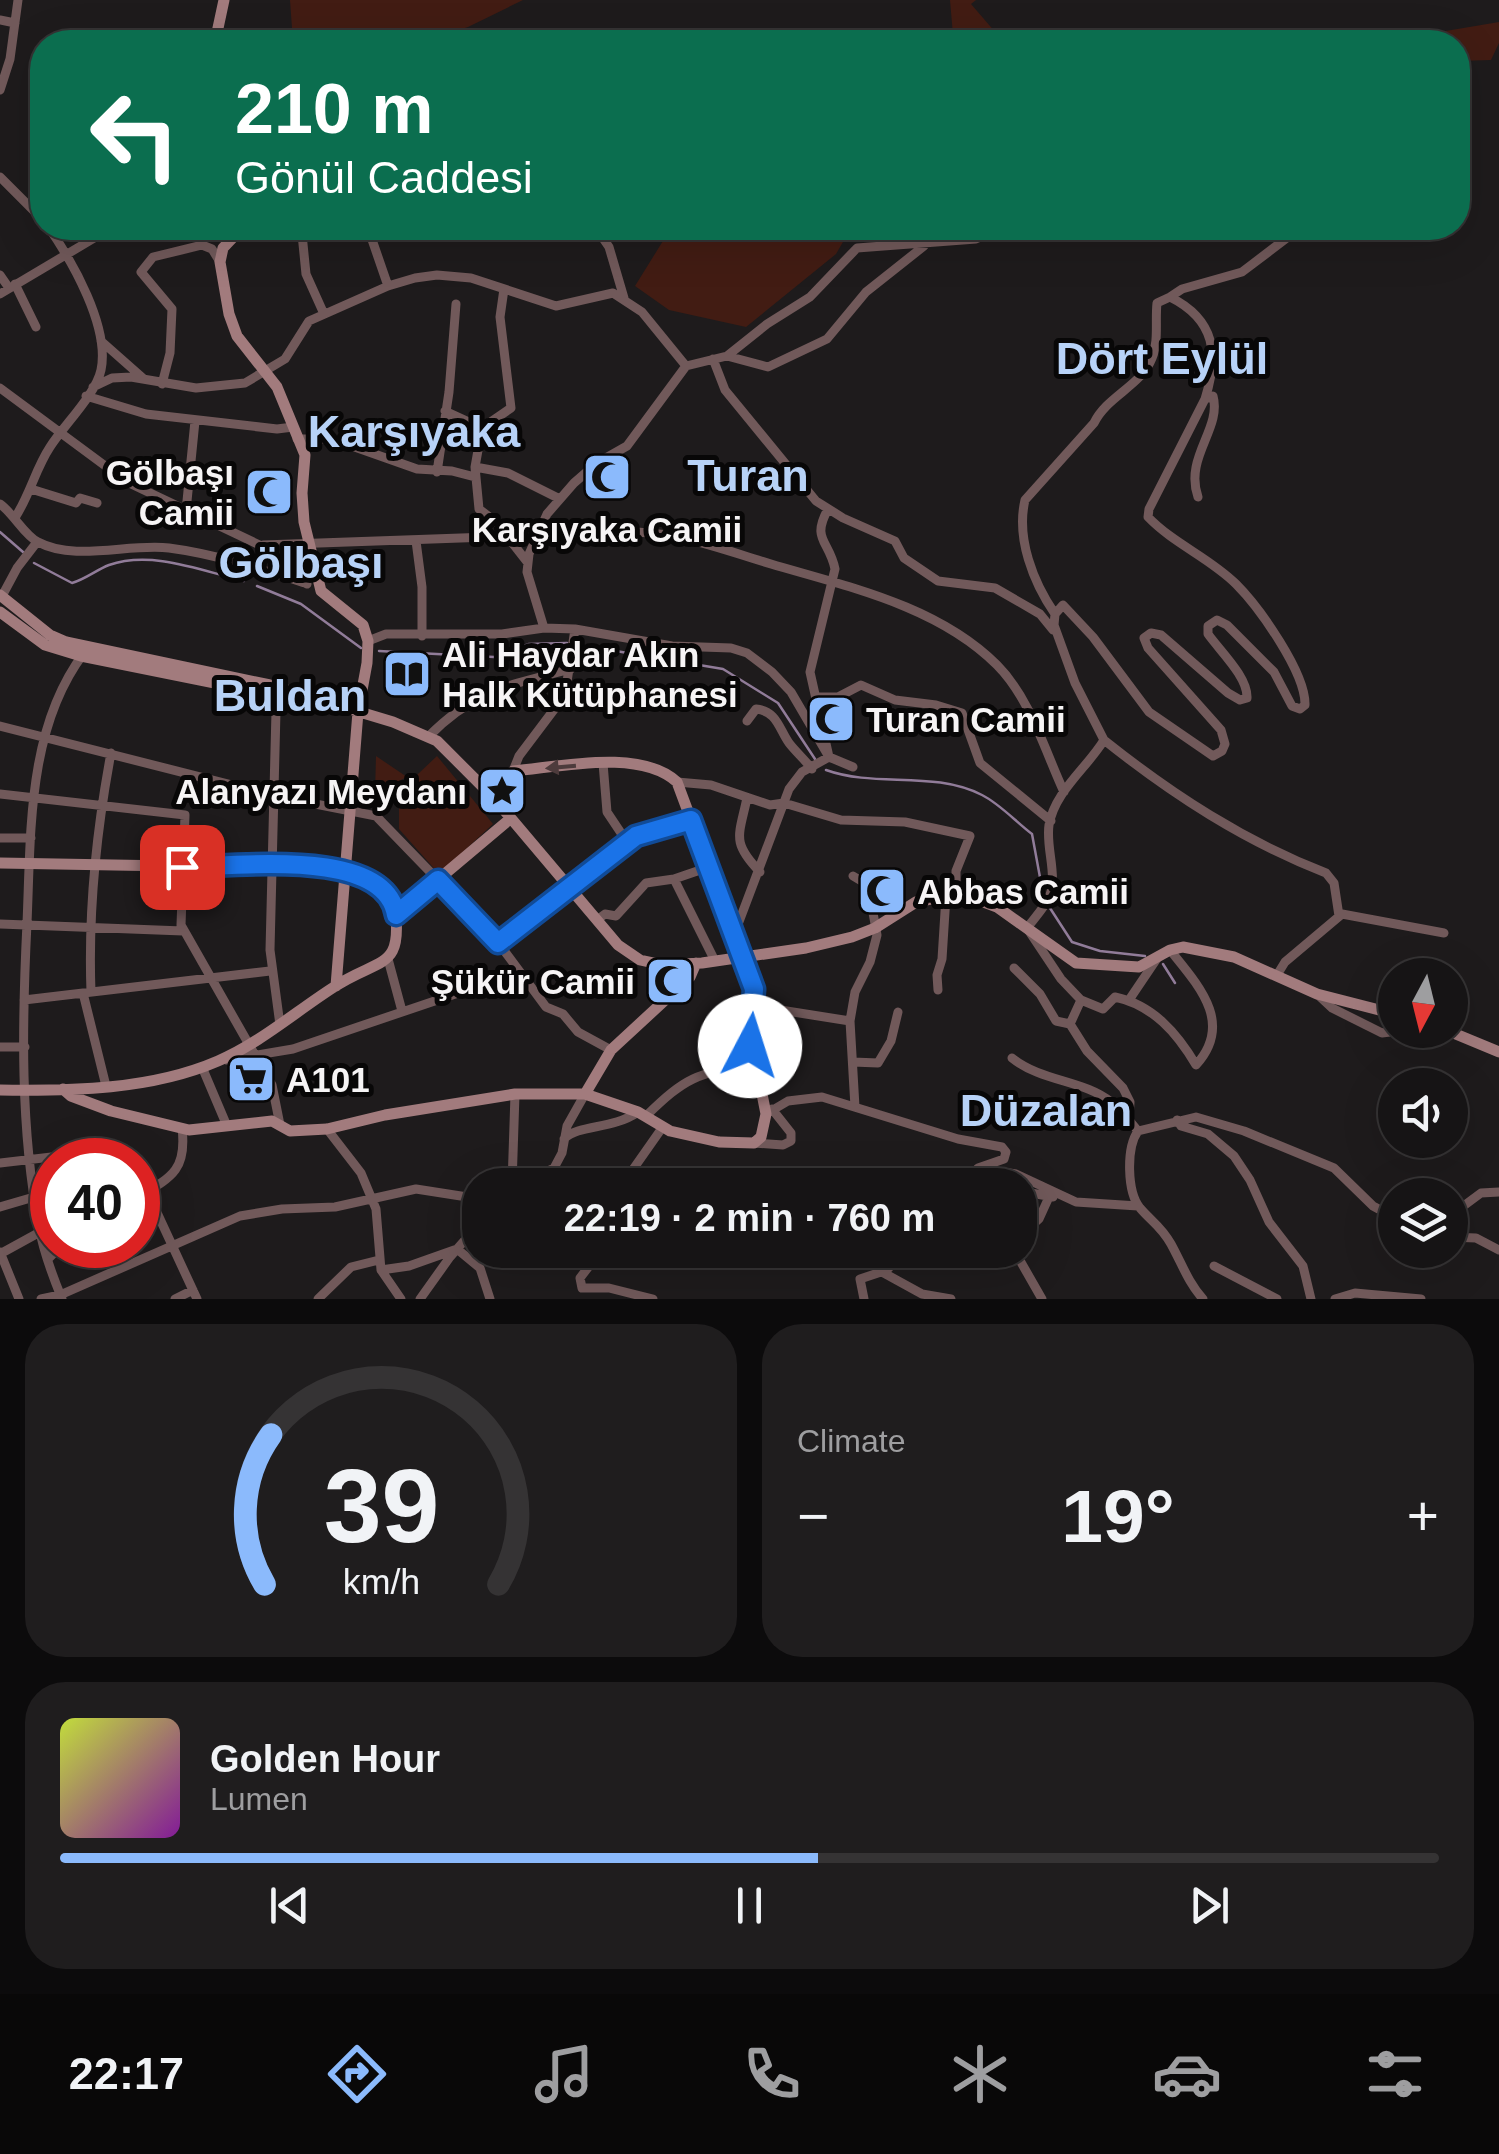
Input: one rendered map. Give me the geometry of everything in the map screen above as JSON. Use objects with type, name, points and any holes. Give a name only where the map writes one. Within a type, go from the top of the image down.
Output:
[{"type":"street","points":[[0,90],[10,58],[18,0]]},
{"type":"street","points":[[218,30],[224,0]]},
{"type":"street","points":[[0,20],[15,23]]},
{"type":"street","points":[[0,176],[30,207]]},
{"type":"street","points":[[16,516],[47,450],[101,370],[101,342],[94,314],[58,240]]},
{"type":"street","points":[[8,288],[88,240]]},
{"type":"street","points":[[230,240],[222,248],[220,262],[228,314],[237,336],[277,387],[305,455],[302,493],[308,544],[321,592]]},
{"type":"street","points":[[303,240],[306,274],[324,314]]},
{"type":"street","points":[[372,240],[388,286]]},
{"type":"street","points":[[604,240],[624,298]]},
{"type":"street","points":[[544,628],[527,572],[538,528],[560,498],[597,463],[627,446],[686,366],[727,356],[810,297],[857,248],[966,240]]},
{"type":"street","points":[[1284,240],[1242,272],[1182,289],[1157,302],[1154,354],[1146,370],[1100,410],[1094,423],[1026,500],[1023,525],[1038,589],[1054,614],[1054,625],[1075,684],[1104,740],[1165,788],[1232,829],[1326,873],[1334,883],[1339,916]]},
{"type":"street","points":[[727,356],[768,368],[827,340],[866,292],[926,244]]},
{"type":"street","points":[[162,384],[170,353],[172,309],[141,272],[153,257],[202,246],[212,249],[220,262]]},
{"type":"street","points":[[90,391],[112,378],[130,377],[162,384],[225,387],[245,383],[285,358],[309,320],[388,286],[437,274],[470,278],[556,306],[612,293],[642,312],[686,366]]},
{"type":"street","points":[[0,275],[36,327]]},
{"type":"street","points":[[504,289],[500,316],[511,408],[482,428],[475,472],[480,510],[528,562]]},
{"type":"street","points":[[1054,614],[1063,606],[1094,637],[1149,712],[1212,756],[1222,751],[1225,744],[1221,730],[1148,648],[1144,638],[1151,633],[1160,636],[1228,693],[1240,700],[1247,698],[1242,681],[1208,634],[1208,626],[1218,620],[1274,672],[1292,706],[1300,710],[1306,705],[1293,661],[1237,584],[1148,517],[1204,399],[1214,362],[1202,322],[1170,297]]},
{"type":"street","points":[[437,472],[456,304]]},
{"type":"street","points":[[101,342],[148,382]]},
{"type":"street","points":[[713,359],[725,390],[816,500],[894,540],[904,558],[938,581],[996,588],[1040,614],[1062,643]]},
{"type":"street","points":[[0,388],[128,482],[289,560],[307,584]]},
{"type":"street","points":[[90,391],[131,411],[277,429],[332,440],[417,469],[508,473],[560,498]]},
{"type":"street","points":[[1198,497],[1193,482],[1195,464],[1216,402],[1213,396],[1204,399]]},
{"type":"street","points":[[445,411],[482,428]]},
{"type":"street","points":[[186,511],[195,421]]},
{"type":"street","points":[[30,489],[76,503],[80,498],[97,503]]},
{"type":"street","points":[[0,504],[38,542],[100,551],[165,548],[202,554],[307,584],[363,626],[368,664],[358,712],[336,986]]},
{"type":"street","points":[[828,509],[820,524],[820,534],[832,556],[833,582],[810,672],[829,756]]},
{"type":"street","points":[[263,545],[518,536],[538,528],[668,536],[833,582],[908,607],[964,637],[998,666],[1018,691],[1064,792]]},
{"type":"street","points":[[416,541],[422,586],[422,636]]},
{"type":"street","points":[[38,542],[16,568],[1,596],[50,635],[85,652]]},
{"type":"street","points":[[0,612],[44,646],[268,694],[280,690],[393,722],[437,742],[493,797],[618,945],[640,960],[663,965],[696,963],[806,948],[875,928],[916,902],[951,896],[973,898],[997,907],[1076,963],[1139,967],[1183,946],[1234,957],[1317,994],[1378,1010]]},
{"type":"street","points":[[368,642],[386,634],[502,634],[544,628],[672,646],[731,648],[747,653],[791,692],[829,756],[852,767]]},
{"type":"street","points":[[493,797],[565,696],[575,630]]},
{"type":"street","points":[[30,1167],[24,1000],[34,798],[45,737],[61,687],[85,652]]},
{"type":"street","points":[[428,738],[442,723],[488,691],[571,670]]},
{"type":"street","points":[[816,697],[838,697],[861,684],[894,700],[936,704],[962,713],[980,763],[1051,821]]},
{"type":"street","points":[[280,690],[276,711],[270,970],[280,1025]]},
{"type":"street","points":[[747,721],[756,709],[765,710],[777,720],[789,743],[812,769]]},
{"type":"street","points":[[0,726],[275,796],[352,809],[382,820],[498,943],[546,1007],[563,1014],[578,1032],[611,1050]]},
{"type":"street","points":[[1027,928],[1052,887],[1051,821],[1064,792],[1104,740]]},
{"type":"street","points":[[106,1086],[87,993],[94,866],[111,753]]},
{"type":"street","points":[[734,935],[784,803],[802,772],[829,756]]},
{"type":"street","points":[[63,1088],[71,1096],[111,1111],[204,1130],[259,1122],[290,1131],[327,1129],[401,1112],[516,1094],[584,1094],[642,1114],[662,1128],[719,1142],[783,1145],[791,1140],[791,1133],[769,1112],[750,1064],[754,989],[676,782],[666,772],[647,766],[603,764],[513,771]]},
{"type":"street","points":[[603,764],[607,812],[627,842]]},
{"type":"street","points":[[676,782],[693,781],[770,806],[784,803],[840,820],[905,822],[970,836],[951,896],[937,975],[938,990]]},
{"type":"street","points":[[0,794],[185,814],[183,931],[272,1085],[280,1125]]},
{"type":"street","points":[[747,798],[738,844],[760,872]]},
{"type":"street","points":[[396,915],[510,819]]},
{"type":"street","points":[[498,943],[627,842],[691,820]]},
{"type":"street","points":[[0,838],[31,838]]},
{"type":"street","points":[[0,863],[344,869],[379,887],[394,902],[395,951],[388,959],[336,986],[252,1050]]},
{"type":"street","points":[[597,920],[605,914],[616,916],[646,883],[674,879],[709,867]]},
{"type":"street","points":[[853,876],[868,885],[878,935],[855,992],[850,1021],[855,1107]]},
{"type":"street","points":[[674,879],[716,961]]},
{"type":"street","points":[[1277,975],[1285,962],[1339,916],[1348,913],[1444,933]]},
{"type":"street","points":[[0,924],[183,931]]},
{"type":"street","points":[[1027,928],[1081,1000],[1103,1009],[1115,998],[1129,1000],[1167,1024],[1196,1065],[1213,1037],[1213,1015],[1164,953]]},
{"type":"street","points":[[1129,1000],[1164,953]]},
{"type":"street","points":[[388,959],[402,1011]]},
{"type":"street","points":[[554,1168],[567,1126],[611,1050],[690,977],[696,963]]},
{"type":"street","points":[[1014,968],[1040,994],[1056,1021],[1070,1024],[1088,1051],[1123,1088],[1130,1102],[1129,1120]]},
{"type":"street","points":[[24,1000],[270,970]]},
{"type":"street","points":[[0,1090],[151,1082],[252,1050],[293,1049],[520,972]]},
{"type":"street","points":[[1317,994],[1332,1008],[1378,1031]]},
{"type":"street","points":[[1070,1024],[1081,1000]]},
{"type":"street","points":[[754,1006],[850,1021]]},
{"type":"street","points":[[854,1062],[878,1063],[892,1041],[898,1012]]},
{"type":"street","points":[[1468,1039],[1499,1052]]},
{"type":"street","points":[[0,1046],[25,1047]]},
{"type":"street","points":[[1012,1058],[1038,1074],[1098,1094],[1138,1131]]},
{"type":"street","points":[[564,1140],[572,1131],[623,1122],[642,1114],[699,1074],[750,1064]]},
{"type":"street","points":[[202,1067],[227,1126]]},
{"type":"street","points":[[516,1094],[516,1168]]},
{"type":"street","points":[[754,1142],[761,1137],[769,1112],[788,1100],[822,1097],[958,1138],[1002,1147],[1006,1152],[1004,1159],[978,1168]]},
{"type":"street","points":[[1138,1206],[1130,1164],[1133,1138],[1138,1131],[1196,1117],[1334,1168],[1378,1208]]},
{"type":"street","points":[[1177,1120],[1183,1127],[1208,1134],[1234,1156],[1269,1222],[1304,1266],[1310,1299]]},
{"type":"street","points":[[160,1181],[183,1160],[182,1128]]},
{"type":"street","points":[[634,1168],[662,1128]]},
{"type":"street","points":[[327,1129],[361,1173],[376,1210],[380,1265],[401,1299]]},
{"type":"street","points":[[0,1163],[29,1160]]},
{"type":"street","points":[[1037,1186],[1055,1196]]},
{"type":"street","points":[[42,1299],[61,1297],[172,1243],[240,1216],[335,1206],[416,1189],[462,1196]]},
{"type":"street","points":[[1468,1203],[1482,1193],[1499,1192]]},
{"type":"street","points":[[1037,1194],[1076,1202],[1138,1206],[1158,1223],[1190,1284],[1203,1299]]},
{"type":"street","points":[[1037,1221],[1055,1196]]},
{"type":"street","points":[[0,1207],[30,1198]]},
{"type":"street","points":[[160,1218],[195,1294],[176,1299]]},
{"type":"street","points":[[19,1299],[0,1254],[30,1238]]},
{"type":"street","points":[[1468,1238],[1499,1250]]},
{"type":"street","points":[[420,1299],[462,1243]]},
{"type":"street","points":[[318,1299],[351,1266],[409,1266],[457,1249]]},
{"type":"street","points":[[457,1249],[480,1268],[490,1299]]},
{"type":"street","points":[[1214,1266],[1277,1299]]},
{"type":"street","points":[[52,1268],[61,1297]]},
{"type":"street","points":[[588,1268],[580,1278],[582,1288],[610,1288],[654,1299]]},
{"type":"street","points":[[864,1299],[860,1279],[886,1268]]},
{"type":"street","points":[[1024,1268],[1042,1299]]},
{"type":"street","points":[[882,1272],[930,1297],[951,1299]]},
{"type":"street","points":[[1334,1299],[1355,1293],[1421,1299]]},
{"type":"shaded area","points":[[290,0],[523,0],[459,30],[292,30]]},
{"type":"shaded area","points":[[950,0],[976,0],[971,4],[993,30],[953,30]]},
{"type":"shaded area","points":[[1499,22],[1499,43],[1491,60],[1470,61],[1470,30],[1452,30]]},
{"type":"shaded area","points":[[664,240],[844,240],[836,254],[746,327],[669,310],[635,286]]},
{"type":"shaded area","points":[[376,756],[407,777],[375,793]]},
{"type":"shaded area","points":[[437,756],[493,824],[439,874],[399,829],[399,792]]},
{"type":"waterway","points":[[0,532],[23,552]]},
{"type":"waterway","points":[[34,563],[72,583],[109,565],[142,560],[177,564],[244,581]]},
{"type":"waterway","points":[[257,586],[301,604],[361,648]]},
{"type":"waterway","points":[[379,651],[494,657],[529,644],[567,643]]},
{"type":"waterway","points":[[586,646],[723,669],[778,703],[815,759]]},
{"type":"waterway","points":[[826,770],[865,778],[944,783],[989,799],[1032,834],[1044,899]]},
{"type":"waterway","points":[[1048,905],[1072,942],[1100,951],[1145,956]]},
{"type":"waterway","points":[[1163,964],[1175,983]]},
{"type":"place","name":"Karşıyaka Camii","points":[[607,477]]},
{"type":"place","name":"Gölbaşı Camii","points":[[269,492]]},
{"type":"place","name":"Ali Haydar Akın Halk Kütüphanesi","points":[[407,674]]},
{"type":"place","name":"Turan Camii","points":[[831,719]]},
{"type":"place","name":"Alanyazı Meydanı","points":[[502,791]]},
{"type":"place","name":"Abbas Camii","points":[[882,891]]},
{"type":"place","name":"Şükür Camii","points":[[670,981]]},
{"type":"place","name":"A101","points":[[251,1079]]},
{"type":"district","name":"Dört Eylül","points":[[1162,358]]},
{"type":"district","name":"Karşıyaka","points":[[414,431]]},
{"type":"district","name":"Turan","points":[[748,475]]},
{"type":"district","name":"Gölbaşı","points":[[301,562]]},
{"type":"district","name":"Buldan","points":[[290,695]]},
{"type":"district","name":"Düzalan","points":[[1046,1110]]},
{"type":"route","points":[[182,867],[344,869],[379,887],[394,902],[396,915],[438,880],[498,943],[636,836],[691,820],[750,972],[754,1010],[750,1046]]}]
